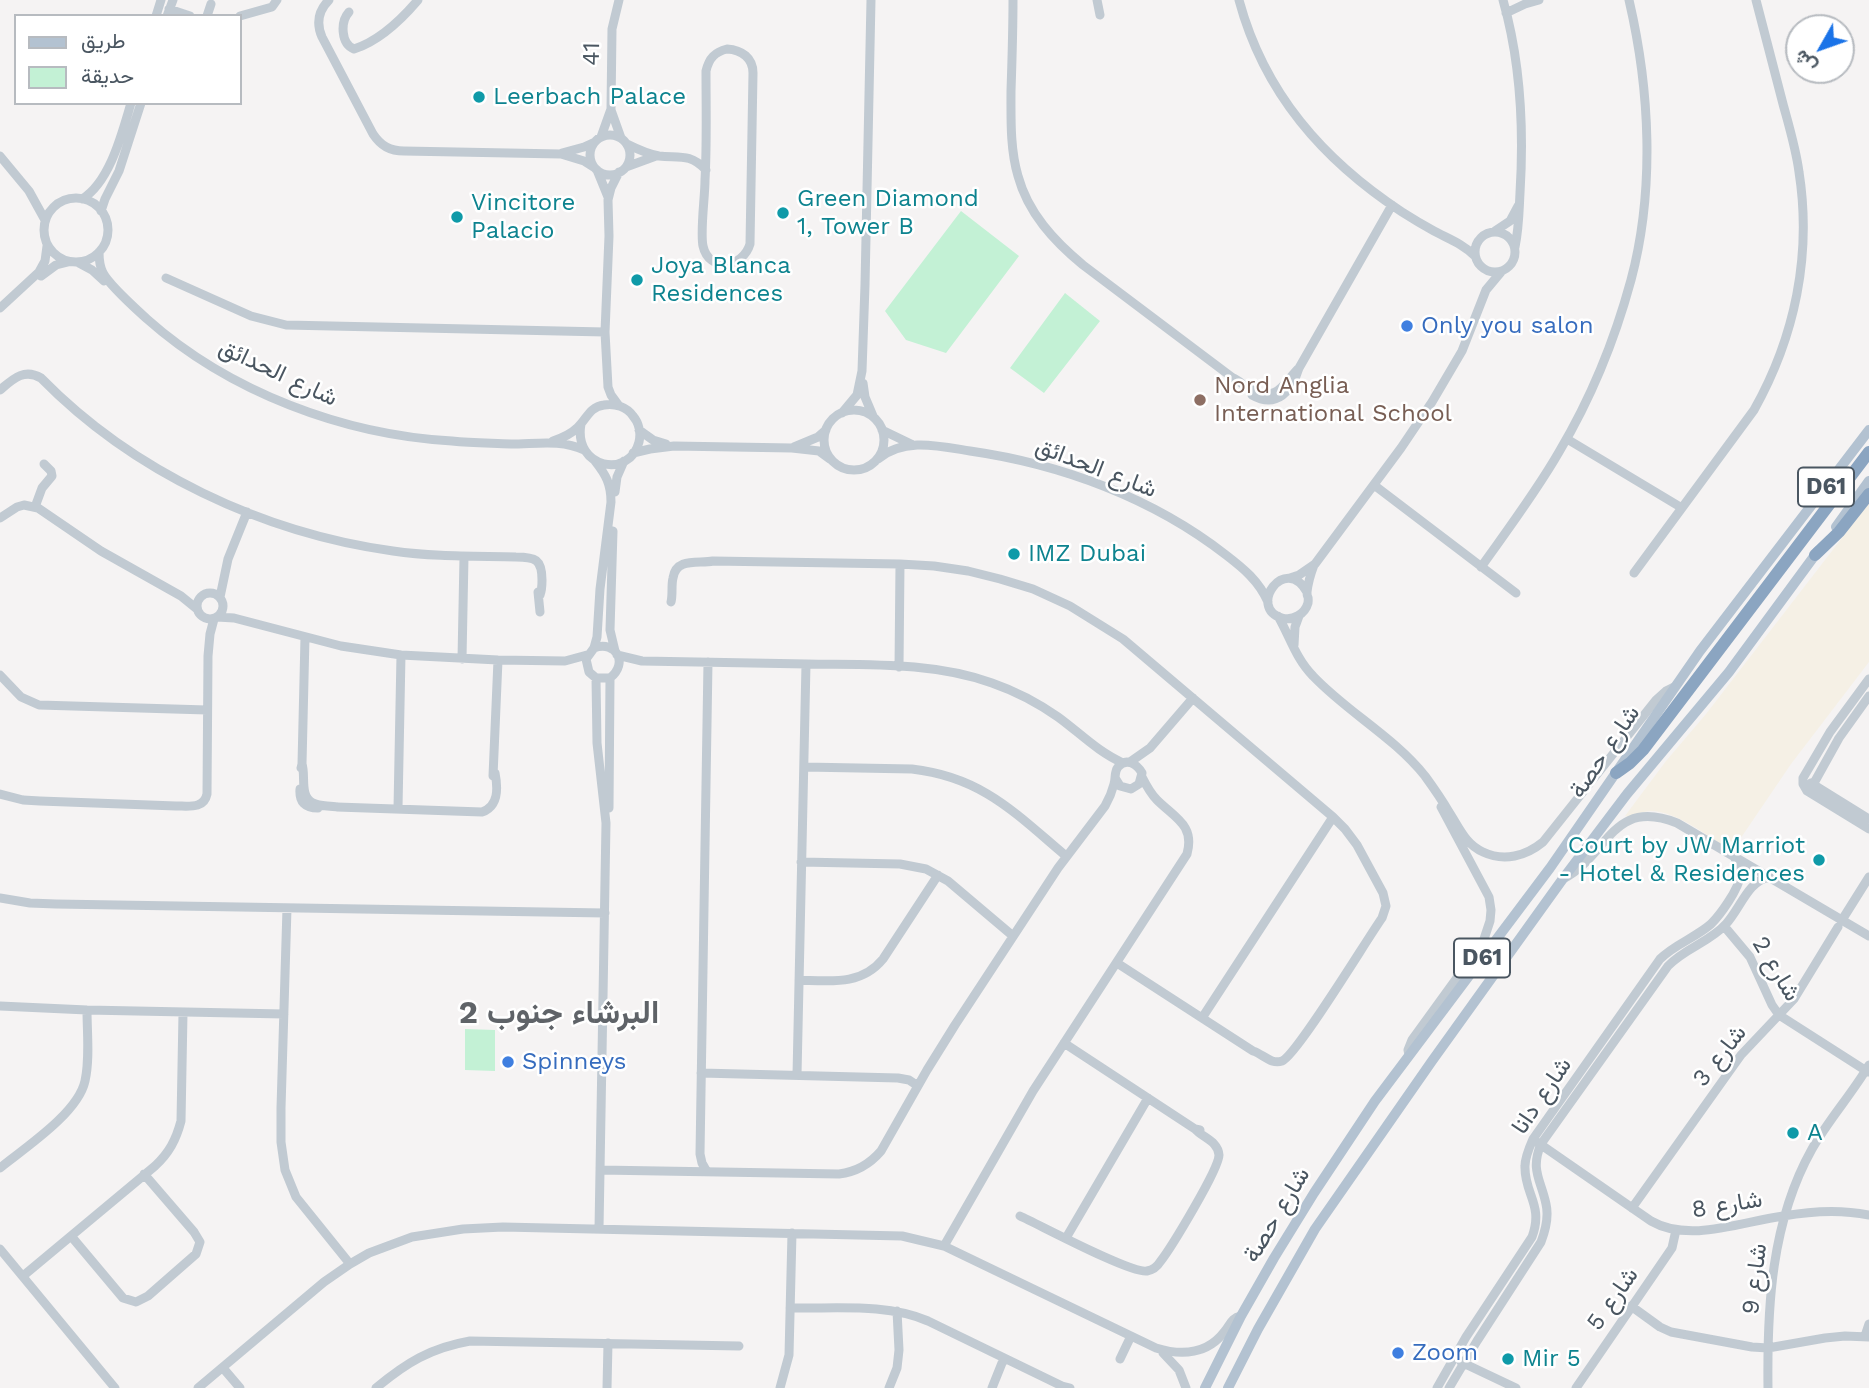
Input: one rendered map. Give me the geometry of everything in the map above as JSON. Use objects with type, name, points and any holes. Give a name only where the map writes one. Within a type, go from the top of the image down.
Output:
[{"type":"highway","points":[[1616,773],[1643,750],[1869,452]]},
{"type":"highway","points":[[1815,555],[1846,524],[1869,494]]},
{"type":"main road","name":"شارع حصة","points":[[1205,1388],[1241,1316],[1314,1193],[1375,1101],[1550,868],[1674,687],[1869,430]]},
{"type":"main road","name":"شارع حصة","points":[[1228,1388],[1315,1229],[1562,880],[1627,794],[1729,672],[1869,481]]},
{"type":"street","points":[[242,15],[272,7],[276,0]]},
{"type":"street","points":[[329,0],[320,12],[318,21],[322,37],[373,134],[386,148],[395,151],[561,154],[584,161],[608,174],[657,156]]},
{"type":"street","points":[[349,12],[344,18],[343,26],[346,43],[354,49],[386,31],[418,0]]},
{"type":"street","name":"41","points":[[611,109],[612,29],[619,0]]},
{"type":"street","points":[[830,459],[824,442],[826,430],[831,421],[842,413],[857,395],[862,370],[871,0]]},
{"type":"street","points":[[1013,0],[1012,144],[1018,176],[1034,212],[1060,246],[1233,378],[1253,397],[1269,400],[1289,391],[1299,368],[1392,205]]},
{"type":"street","points":[[1097,0],[1100,15]]},
{"type":"street","points":[[1239,0],[1264,66],[1300,122],[1345,170],[1415,220],[1464,245],[1483,268],[1484,295]]},
{"type":"street","points":[[1268,602],[1273,585],[1299,575],[1315,564],[1417,426],[1447,379],[1468,337],[1484,295],[1493,280],[1514,260],[1518,227],[1521,136],[1519,84],[1505,7],[1539,0]]},
{"type":"street","points":[[1481,567],[1538,486],[1567,439],[1591,390],[1631,281],[1645,174],[1645,114],[1639,54],[1629,0]]},
{"type":"street","points":[[1634,573],[1744,424],[1768,384],[1788,330],[1800,278],[1804,225],[1799,172],[1756,0]]},
{"type":"street","points":[[208,14],[211,4]]},
{"type":"street","points":[[736,50],[749,59],[753,74],[750,244],[746,255],[733,263],[718,263],[706,253],[706,170],[708,63],[720,51],[736,50]]},
{"type":"street","points":[[82,199],[93,192],[108,166],[130,105]]},
{"type":"street","points":[[102,211],[119,171],[140,105]]},
{"type":"street","points":[[608,200],[590,155],[611,109]]},
{"type":"street","points":[[611,109],[630,156],[611,188],[608,200],[605,332],[607,380],[611,395],[635,417],[639,430],[639,442],[633,453],[624,461],[615,489],[610,630],[618,670]]},
{"type":"street","points":[[561,154],[612,135],[657,156],[686,157],[694,155],[706,145]]},
{"type":"street","points":[[0,156],[29,191],[45,220]]},
{"type":"street","points":[[686,157],[706,170]]},
{"type":"street","points":[[17,293],[22,292],[52,267],[90,259],[106,241],[108,229],[102,211],[94,204],[72,198],[51,202],[29,191]]},
{"type":"street","points":[[1475,256],[1476,246],[1484,235],[1510,221],[1519,197]]},
{"type":"street","points":[[0,307],[42,268],[46,261],[45,220],[51,209],[60,202]]},
{"type":"street","points":[[1494,232],[1508,237],[1515,247]]},
{"type":"street","points":[[1450,239],[1462,241],[1481,238]]},
{"type":"street","points":[[47,246],[56,256],[99,275],[125,303],[134,307]]},
{"type":"street","points":[[99,252],[104,274],[134,307]]},
{"type":"street","points":[[1483,268],[1502,272]]},
{"type":"street","points":[[166,278],[251,316],[286,325],[605,332]]},
{"type":"street","name":"شارع الحدائق","points":[[134,307],[175,341],[230,376],[279,401],[334,421],[417,438],[480,443],[567,444],[584,450]]},
{"type":"street","points":[[862,370],[865,397],[873,417],[883,430],[913,444]]},
{"type":"street","points":[[0,390],[20,375],[34,374],[95,426],[149,463],[247,512],[305,532],[366,547],[428,555],[527,557],[537,561],[542,571],[540,612]]},
{"type":"street","points":[[595,408],[607,380]]},
{"type":"street","points":[[587,668],[598,631],[611,490],[606,475],[580,442],[581,424],[585,416],[595,408],[607,404],[619,405]]},
{"type":"street","points":[[842,413],[860,411],[873,417]]},
{"type":"street","points":[[548,443],[566,436],[581,424]]},
{"type":"street","points":[[639,430],[653,440],[674,446]]},
{"type":"street","points":[[792,448],[818,437],[826,430]]},
{"type":"street","points":[[878,459],[883,448],[883,430]]},
{"type":"street","points":[[1567,439],[1682,508]]},
{"type":"street","points":[[633,453],[674,446],[792,448],[819,451],[844,469],[856,471],[868,467],[897,447],[913,444]]},
{"type":"street","name":"شارع الحدائق","points":[[913,444],[1010,458],[1090,481],[1183,525],[1248,573]]},
{"type":"street","points":[[595,461],[610,465],[624,461]]},
{"type":"street","points":[[35,507],[43,486],[52,476],[44,464]]},
{"type":"street","points":[[1374,485],[1516,593]]},
{"type":"street","points":[[0,518],[17,507],[35,507],[108,556],[185,599],[206,619],[230,617],[341,646],[401,655],[565,661],[587,668],[596,678],[597,743],[606,823]]},
{"type":"street","points":[[208,656],[205,627],[197,602],[228,559],[247,512]]},
{"type":"street","points":[[462,659],[464,557]]},
{"type":"street","points":[[0,794],[40,802],[202,804],[207,796],[210,634],[223,609],[221,600],[228,559]]},
{"type":"street","points":[[671,614],[673,575],[679,566],[713,561],[900,564],[968,571],[1052,597],[1089,616],[1123,639],[1333,817],[1357,845],[1385,901],[1382,918],[1290,1062],[1283,1067],[1271,1066],[1253,1051],[1117,963]]},
{"type":"street","points":[[899,667],[900,564]]},
{"type":"street","points":[[1294,650],[1295,627],[1308,604],[1307,592],[1315,564]]},
{"type":"street","points":[[1248,573],[1259,577],[1298,581],[1307,592]]},
{"type":"street","points":[[1248,573],[1256,581],[1271,610],[1278,616],[1285,619],[1299,616]]},
{"type":"street","points":[[160,585],[187,594],[214,593],[236,614],[256,623]]},
{"type":"street","points":[[1278,616],[1299,659],[1312,677],[1412,762],[1424,775],[1461,833],[1475,847],[1484,853],[1498,856],[1525,854],[1550,835],[1656,699],[1674,687]]},
{"type":"street","points":[[305,637],[302,764],[304,790],[308,799],[316,804],[337,807],[460,810],[481,807],[488,803],[492,796],[495,773],[498,660]]},
{"type":"street","points":[[565,661],[607,646],[616,653],[642,661],[899,667],[969,676],[1003,687],[1055,715],[1097,749],[1107,761],[1120,786],[1159,802]]},
{"type":"street","points":[[398,808],[401,655]]},
{"type":"street","points":[[599,1229],[606,823],[610,792],[610,678],[618,670],[642,661]]},
{"type":"street","points":[[707,1172],[700,1154],[708,662]]},
{"type":"street","points":[[797,1075],[806,664]]},
{"type":"street","points":[[0,675],[21,697],[39,705],[207,710]]},
{"type":"street","points":[[596,678],[610,678]]},
{"type":"street","points":[[1869,679],[1830,732],[1803,778],[1803,786],[1812,788],[1869,819]]},
{"type":"street","points":[[1812,788],[1839,738],[1869,696]]},
{"type":"street","points":[[600,1170],[839,1174],[867,1165],[881,1152],[945,1040],[1066,856],[1105,806],[1112,793],[1118,768],[1150,748],[1193,698]]},
{"type":"street","points":[[1105,806],[1139,784],[1150,748]]},
{"type":"street","points":[[944,1246],[1018,1115],[1187,855],[1189,838],[1183,824],[1151,793],[1137,766],[1097,749]]},
{"type":"street","points":[[804,767],[912,769],[954,778],[993,796],[1066,856]]},
{"type":"street","points":[[1812,788],[1869,829]]},
{"type":"street","points":[[1409,1055],[1409,1044],[1483,942],[1490,921],[1489,897],[1446,818],[1439,799]]},
{"type":"street","points":[[1202,1018],[1333,817]]},
{"type":"street","points":[[1562,880],[1581,868],[1614,829],[1625,822],[1638,817],[1665,818],[1769,877],[1840,924],[1869,936]]},
{"type":"street","name":"شارع دانا","points":[[1437,1388],[1453,1358],[1532,1237],[1536,1208],[1524,1167],[1526,1158],[1660,959],[1673,947],[1705,928],[1721,912],[1740,877],[1737,862],[1732,855]]},
{"type":"street","points":[[801,862],[914,866],[938,875],[1013,936]]},
{"type":"street","points":[[799,981],[849,980],[874,969],[938,875]]},
{"type":"street","name":"شارع دانا","points":[[1449,1388],[1546,1231],[1547,1206],[1536,1167],[1537,1142],[1668,966],[1680,954],[1724,926],[1752,886],[1769,877]]},
{"type":"street","name":"شارع 3","points":[[1632,1208],[1741,1055],[1800,990],[1869,877]]},
{"type":"street","points":[[0,898],[56,904],[605,913]]},
{"type":"street","points":[[287,908],[281,1142],[285,1170],[296,1197],[350,1264]]},
{"type":"street","name":"شارع 2","points":[[1724,926],[1750,957],[1779,1015],[1868,1070]]},
{"type":"street","points":[[0,1006],[284,1014]]},
{"type":"street","points":[[0,1168],[66,1113],[78,1099],[86,1072],[87,1010]]},
{"type":"street","points":[[23,1276],[169,1150],[178,1132],[181,1111],[183,1013]]},
{"type":"street","points":[[1020,1216],[1146,1277],[1160,1269],[1207,1184],[1224,1161],[1224,1150],[1218,1142],[1064,1043]]},
{"type":"street","name":"شارع 9","points":[[1768,1388],[1774,1269],[1783,1216],[1811,1151],[1868,1070]]},
{"type":"street","points":[[701,1073],[898,1078],[918,1086]]},
{"type":"street","points":[[1066,1238],[1148,1098]]},
{"type":"street","name":"شارع 8","points":[[1537,1142],[1632,1208],[1659,1225],[1676,1230],[1701,1230],[1783,1216],[1834,1211],[1869,1214]]},
{"type":"street","points":[[692,1171],[700,1154]]},
{"type":"street","points":[[71,1236],[123,1298],[136,1301],[148,1296],[196,1254],[200,1242],[194,1231],[144,1174]]},
{"type":"street","points":[[198,1388],[324,1282],[350,1264],[412,1237],[442,1231],[491,1227],[902,1236],[944,1246],[1156,1348],[1174,1353],[1202,1349],[1219,1339],[1234,1319],[1241,1316]]},
{"type":"street","name":"شارع 5","points":[[1576,1388],[1672,1248],[1676,1230]]},
{"type":"street","points":[[780,1388],[789,1355],[792,1233]]},
{"type":"street","points":[[0,1249],[112,1384],[98,1388]]},
{"type":"street","points":[[1631,1306],[1671,1332],[1752,1347],[1768,1348],[1825,1338],[1867,1336],[1869,1324]]},
{"type":"street","points":[[790,1308],[902,1312],[928,1321],[1066,1387]]},
{"type":"street","points":[[889,1388],[897,1368],[902,1312]]},
{"type":"street","points":[[1120,1359],[1131,1336]]},
{"type":"street","points":[[376,1388],[420,1356],[457,1343],[492,1341],[739,1346]]},
{"type":"street","points":[[607,1388],[608,1343]]},
{"type":"street","points":[[1156,1348],[1174,1363],[1186,1388]]},
{"type":"street","points":[[992,1388],[1004,1358]]},
{"type":"street","points":[[1453,1358],[1516,1388]]},
{"type":"street","points":[[223,1368],[240,1388]]},
{"type":"green space","points":[[961,211],[1019,256],[946,353],[906,340],[885,311]]},
{"type":"green space","points":[[1065,293],[1100,321],[1044,393],[1010,368]]},
{"type":"green space","points":[[465,1029],[495,1030],[495,1071],[465,1070]]},
{"type":"sand","points":[[1869,503],[1869,662],[1791,764],[1732,851],[1672,815],[1651,811],[1625,816],[1666,761],[1706,714]]},
{"type":"place","name":"Leerbach Palace","points":[[479,97]]},
{"type":"place","name":"Green Diamond 1, Tower B","points":[[783,213]]},
{"type":"place","name":"Vincitore Palacio","points":[[457,217]]},
{"type":"place","name":"Joya Blanca Residences","points":[[637,280]]},
{"type":"place","name":"Only you salon","points":[[1407,326]]},
{"type":"place","name":"Nord Anglia International School","points":[[1200,400]]},
{"type":"place","name":"IMZ Dubai","points":[[1014,554]]},
{"type":"place","name":"Court by JW Marriot - Hotel & Residences","points":[[1819,860]]},
{"type":"place","name":"Spinneys","points":[[508,1062]]},
{"type":"place","name":"A","points":[[1793,1133]]},
{"type":"place","name":"Zoom","points":[[1398,1353]]},
{"type":"place","name":"Mir 5","points":[[1508,1359]]},
{"type":"district","name":"البرشاء جنوب 2","points":[[559,1014]]}]
